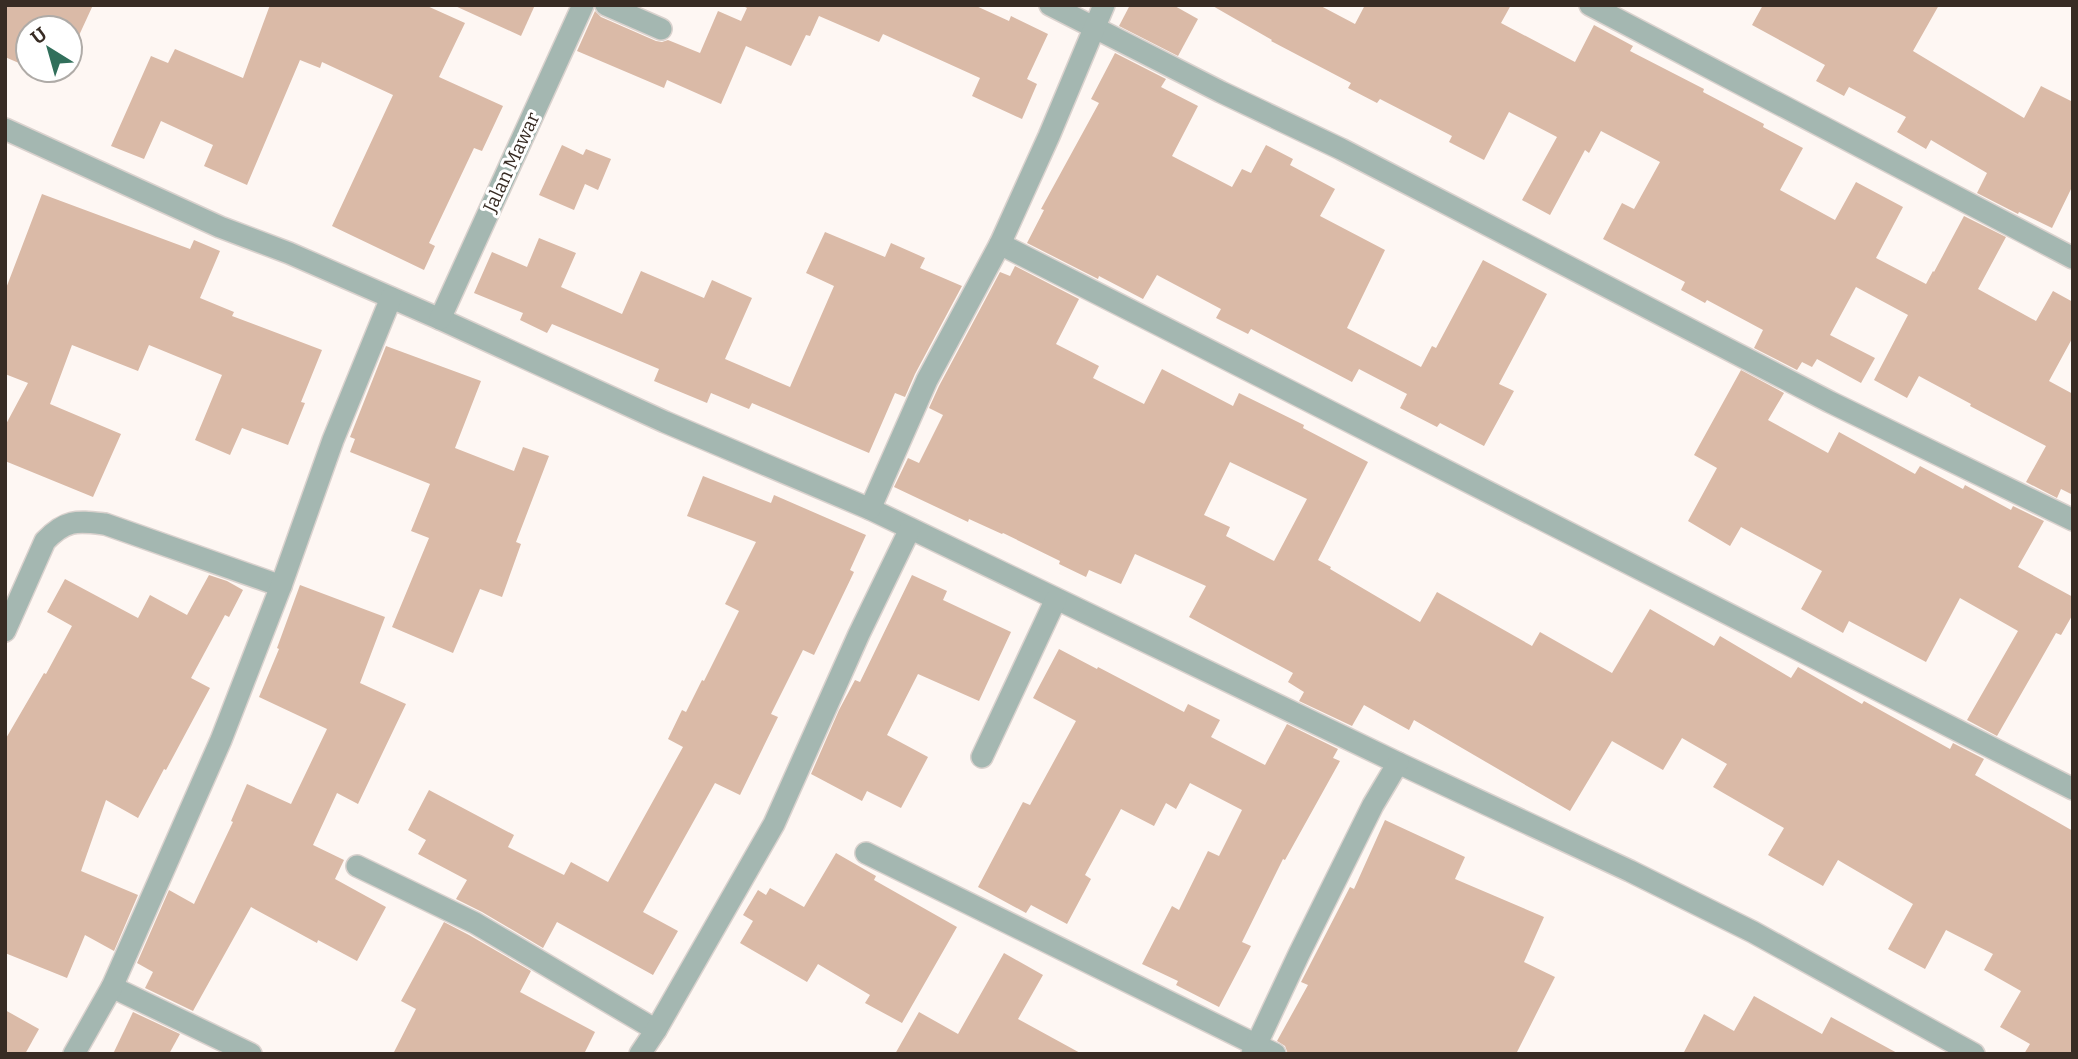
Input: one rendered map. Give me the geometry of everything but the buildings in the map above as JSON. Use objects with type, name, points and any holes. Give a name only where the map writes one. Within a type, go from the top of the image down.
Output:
[{"type":"street","name":"Jalan Mawar","points":[[440,319],[583,5]]},
{"type":"street","points":[[606,5],[661,29]]},
{"type":"street","points":[[1050,5],[1221,92],[1341,149],[1830,402],[2073,520]]},
{"type":"street","points":[[870,509],[927,380],[1000,244],[1104,5]]},
{"type":"street","points":[[1590,5],[2073,258]]},
{"type":"street","points":[[5,129],[220,227],[289,253],[665,422],[870,509],[1398,763],[1630,871],[1753,932],[1973,1054]]},
{"type":"street","points":[[1000,244],[2073,789]]},
{"type":"street","points":[[74,1054],[112,987],[220,740],[281,586],[333,440],[391,298]]},
{"type":"street","points":[[5,631],[45,541],[55,531],[78,521],[105,524],[281,586]]},
{"type":"street","points":[[640,1054],[774,824],[859,634],[910,529]]},
{"type":"street","points":[[982,757],[1056,598]]},
{"type":"street","points":[[866,853],[1261,1050],[1299,954],[1373,805],[1398,763]]},
{"type":"street","points":[[357,866],[475,923],[656,1030]]},
{"type":"street","points":[[112,987],[251,1054]]}]
